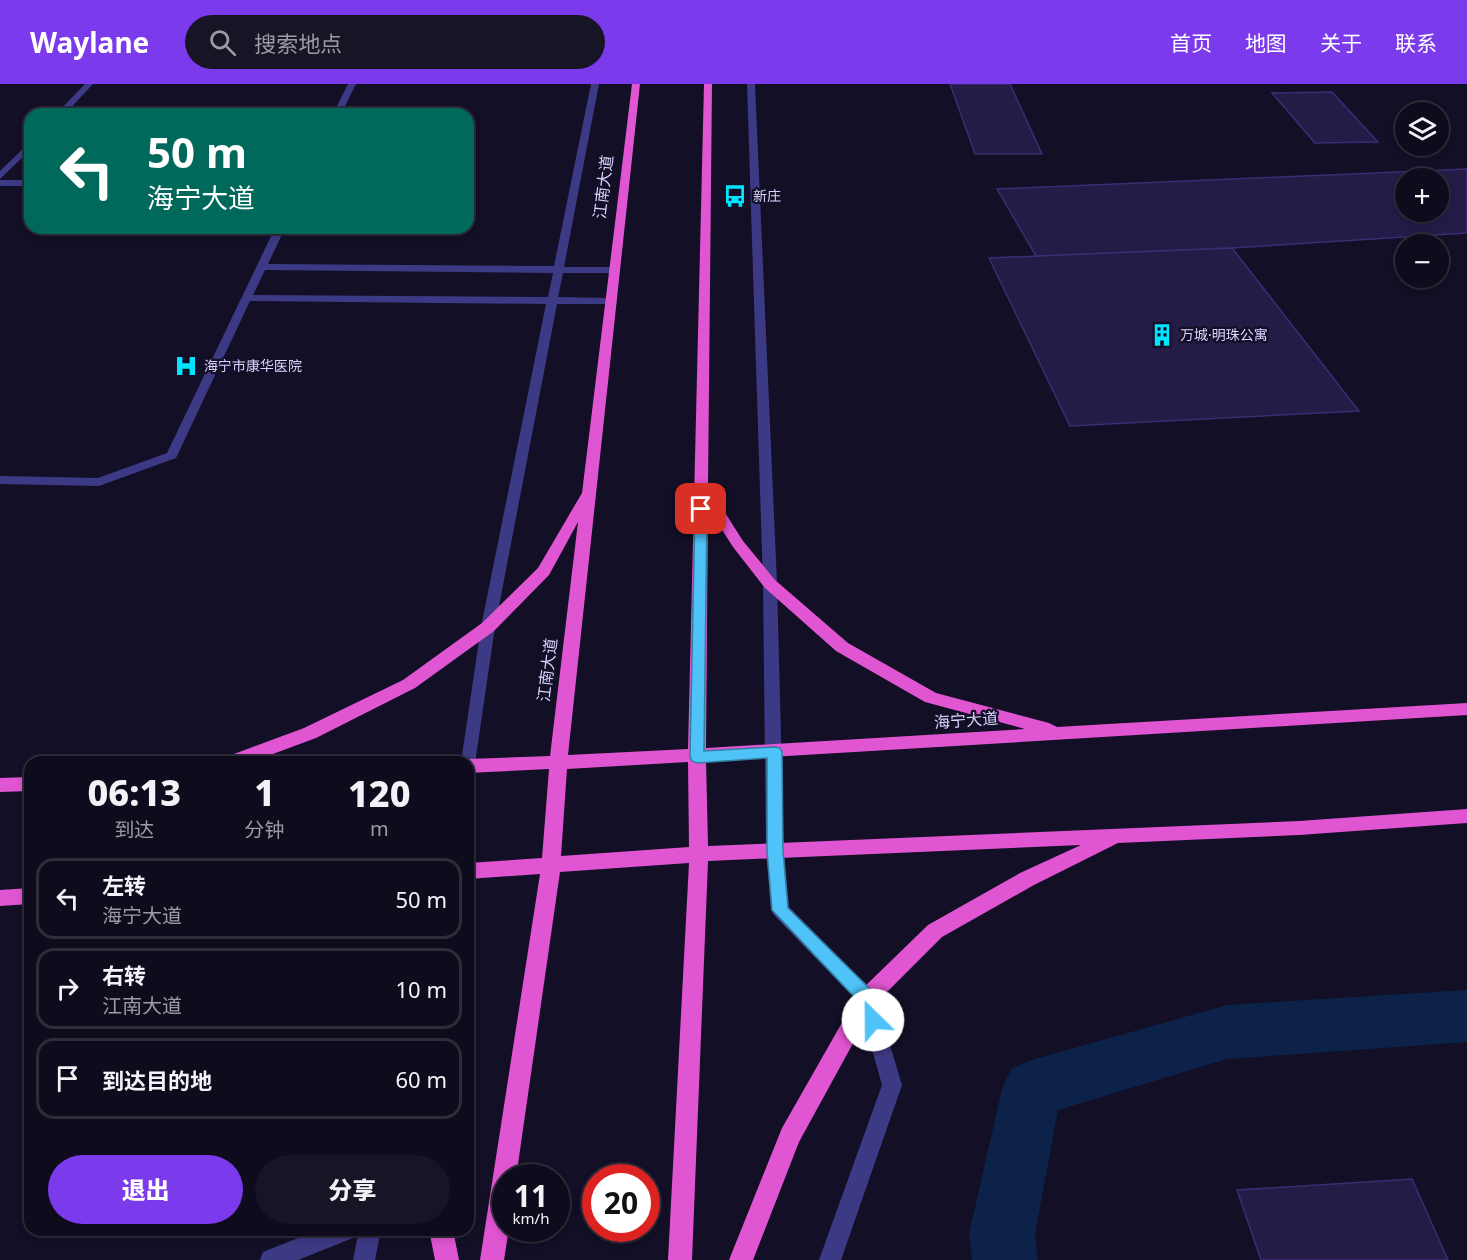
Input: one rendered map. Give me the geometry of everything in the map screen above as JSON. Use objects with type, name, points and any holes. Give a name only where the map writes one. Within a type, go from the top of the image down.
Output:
[{"type":"highway","name":"江南大道","points":[[492,1260],[551,866],[558,763],[636,84]]},
{"type":"highway","points":[[680,1260],[699,854],[697,757],[708,84]]},
{"type":"highway","points":[[702,486],[738,544],[770,584],[842,647],[931,698],[1064,732]]},
{"type":"highway","points":[[248,756],[310,733],[409,684],[488,627],[544,571],[589,488]]},
{"type":"highway","name":"海宁大道","points":[[474,766],[697,757],[1064,732],[1467,709]]},
{"type":"highway","points":[[0,785],[24,784]]},
{"type":"highway","points":[[474,871],[699,854],[1299,828],[1467,816]]},
{"type":"highway","points":[[741,1260],[790,1136],[867,998],[935,931],[1027,879],[1118,836]]},
{"type":"highway","points":[[0,898],[24,896]]},
{"type":"highway","points":[[442,1236],[447,1260]]},
{"type":"lane","points":[[66,108],[89,84]]},
{"type":"lane","points":[[340,108],[352,84]]},
{"type":"lane","points":[[469,756],[488,627],[595,84]]},
{"type":"lane","points":[[751,84],[770,584],[775,851],[780,910],[867,998],[892,1085],[830,1260]]},
{"type":"lane","points":[[0,176],[24,151]]},
{"type":"lane","points":[[0,183],[24,183]]},
{"type":"lane","points":[[0,480],[99,482],[172,455],[277,234]]},
{"type":"lane","points":[[261,267],[615,270]]},
{"type":"lane","points":[[246,298],[611,301]]},
{"type":"lane","points":[[271,1260],[330,1236]]},
{"type":"lane","points":[[364,1260],[369,1236]]},
{"type":"building","points":[[950,84],[1010,84],[1042,154],[975,154]]},
{"type":"building","points":[[1332,92],[1378,142],[1315,143],[1272,93]]},
{"type":"building","points":[[1467,169],[1467,233],[1395,234],[1395,238],[1232,248],[1036,256],[997,189],[1395,172],[1395,222],[1449,222],[1449,170]]},
{"type":"building","name":"万城·明珠公寓","points":[[1232,248],[1359,411],[1070,426],[989,258]]},
{"type":"building","points":[[1412,1179],[1448,1260],[1261,1260],[1237,1190]]},
{"type":"waterway","points":[[1005,1260],[1002,1234],[1032,1089],[1227,1032],[1467,1016]]},
{"type":"place","name":"新庄","points":[[735,196]]},
{"type":"place","name":"万城·明珠公寓","points":[[1162,335]]},
{"type":"place","name":"海宁市康华医院","points":[[186,366]]},
{"type":"route","points":[[701,509],[697,757],[774,752],[775,851],[780,910],[867,998],[873,1020]]}]
